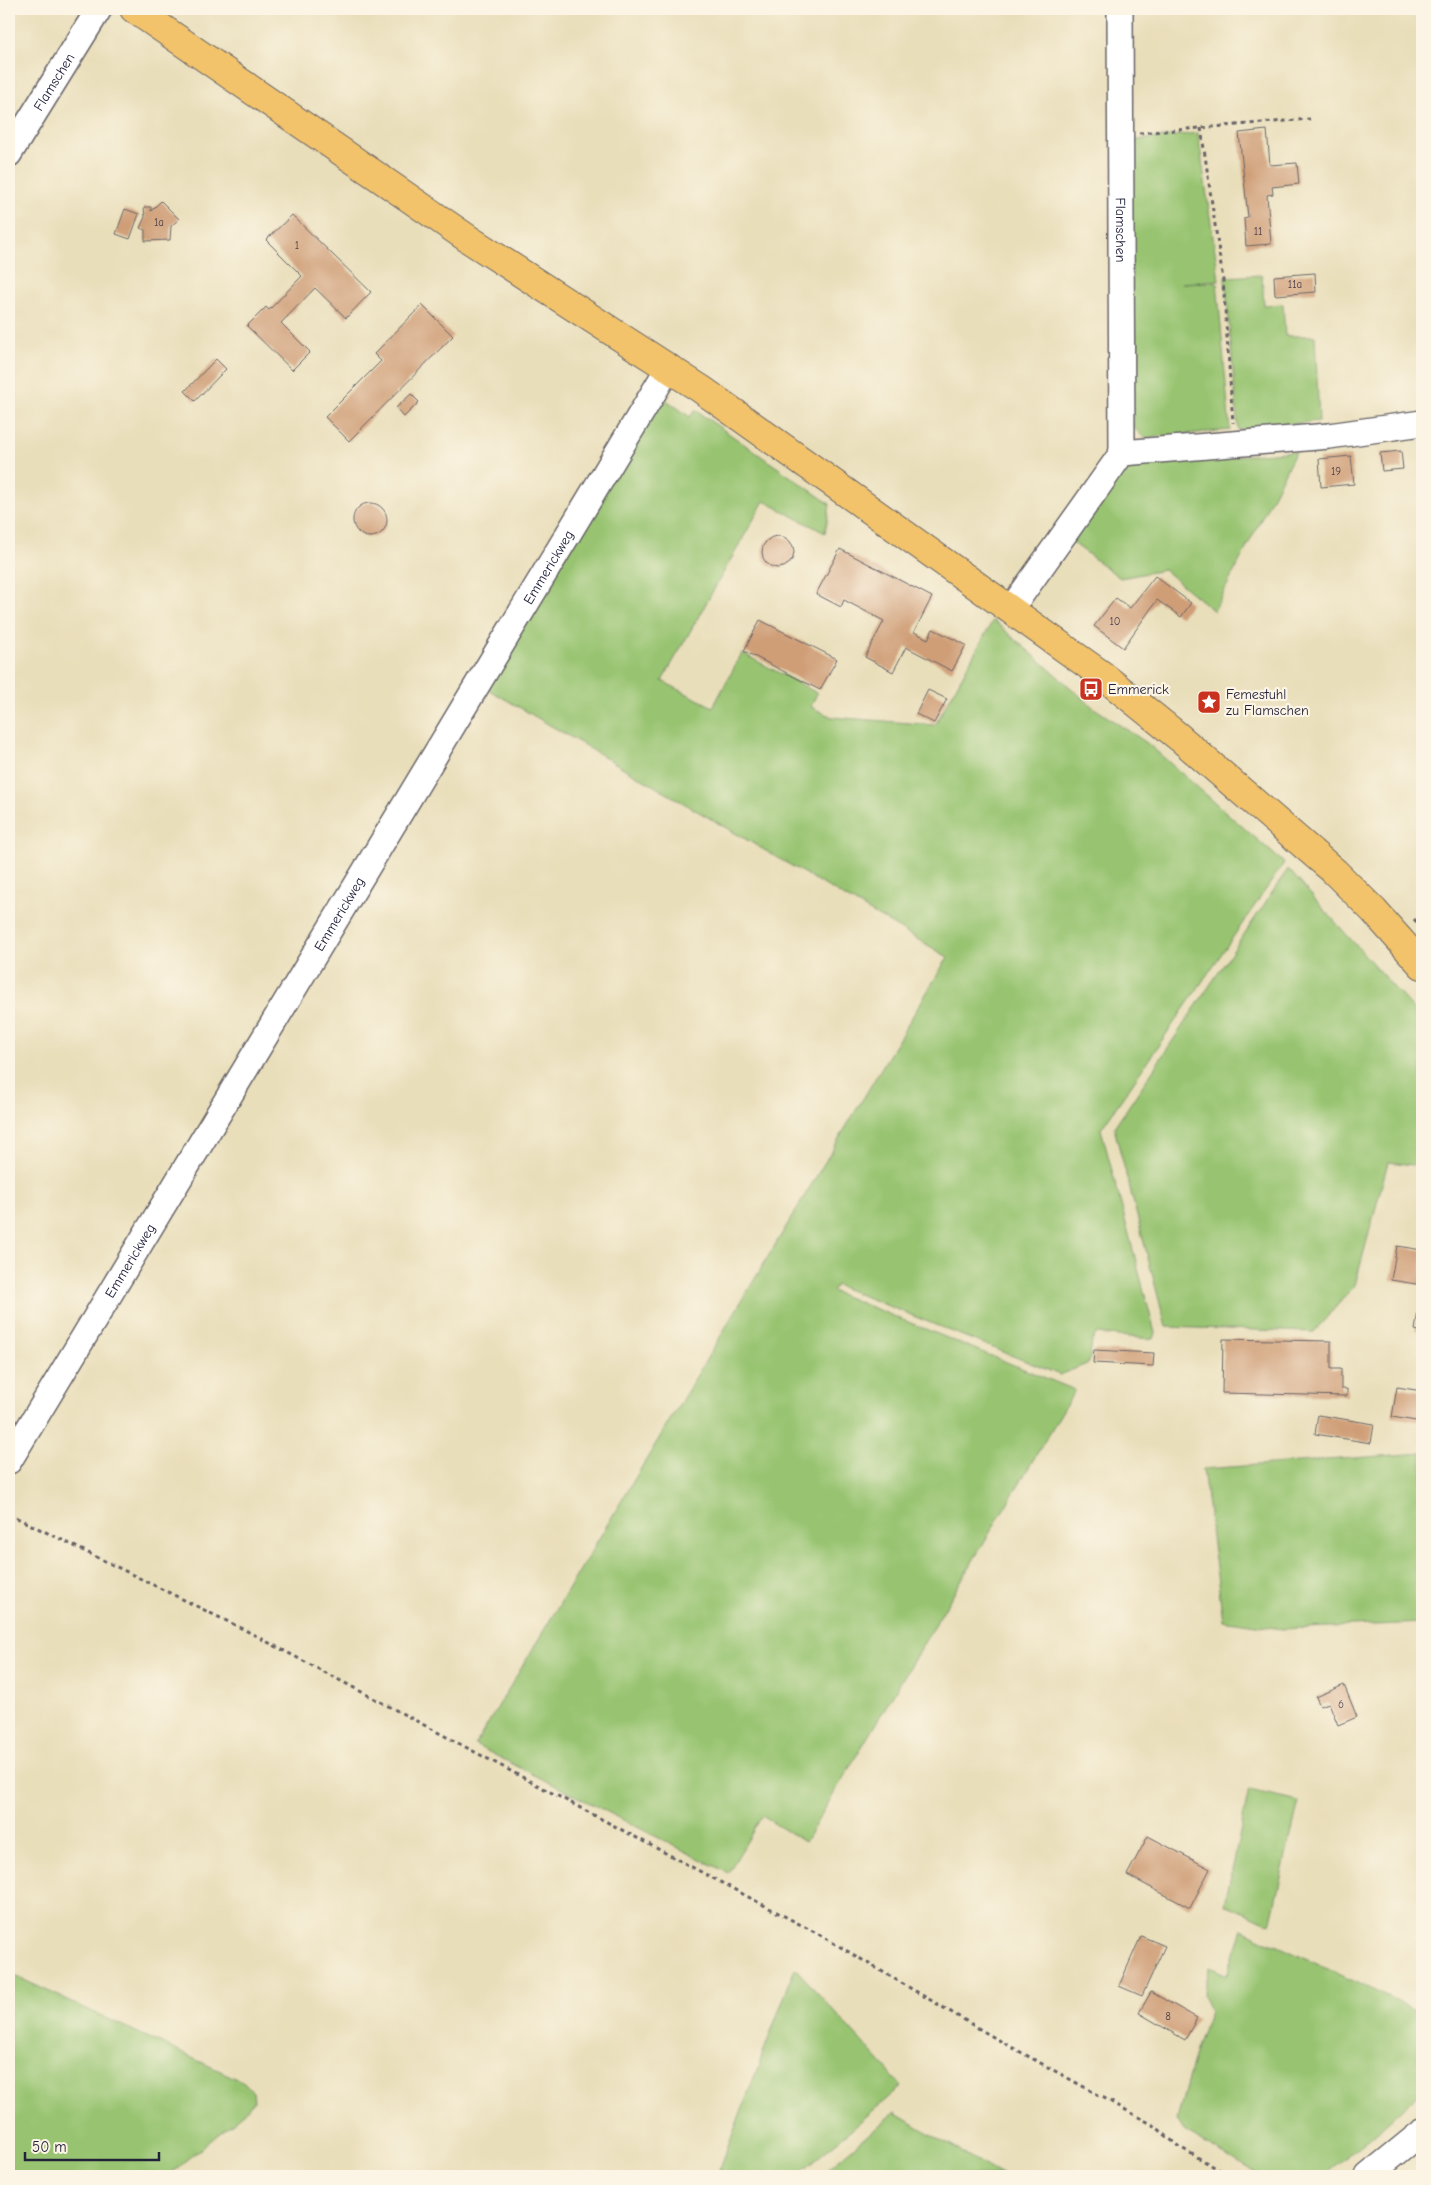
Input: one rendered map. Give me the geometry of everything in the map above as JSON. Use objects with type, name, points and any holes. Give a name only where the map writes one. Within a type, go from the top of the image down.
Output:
[{"type":"main road","points":[[134,9],[470,240],[669,368],[1102,675],[1180,738],[1335,872],[1374,911],[1422,965]]},
{"type":"street","name":"Flamschen","points":[[9,154],[99,9]]},
{"type":"street","name":"Flamschen","points":[[1120,9],[1122,452]]},
{"type":"street","name":"Emmerickweg","points":[[9,1461],[669,368]]},
{"type":"street","points":[[1011,609],[1122,452],[1329,436],[1422,423]]},
{"type":"street","points":[[1368,2176],[1422,2132]]},
{"type":"path","points":[[1121,134],[1310,120]]},
{"type":"path","points":[[1201,128],[1223,280],[1234,428]]},
{"type":"path","points":[[9,1514],[243,1629],[820,1935],[995,2038],[1155,2126],[1178,2146],[1230,2176]]},
{"type":"green space","points":[[1198,133],[1219,280],[1182,283],[1217,282],[1230,430],[1144,438],[1133,427],[1130,141]]},
{"type":"green space","points":[[1262,275],[1264,305],[1283,304],[1285,336],[1315,336],[1319,421],[1238,430],[1225,277]]},
{"type":"green space","points":[[661,396],[690,417],[695,410],[830,504],[825,533],[764,501],[662,681],[713,707],[742,653],[817,693],[811,707],[832,717],[935,725],[993,620],[1094,708],[1147,743],[1284,863],[1101,1129],[1155,1333],[1153,1339],[1096,1334],[1092,1341],[1089,1363],[1060,1375],[836,1285],[832,1291],[1075,1390],[805,1842],[762,1816],[728,1873],[475,1745],[948,957],[486,688]]},
{"type":"green space","points":[[1296,451],[1214,611],[1164,570],[1120,578],[1072,542],[1123,466]]},
{"type":"green space","points":[[1288,869],[1422,1019],[1422,1166],[1388,1162],[1355,1285],[1314,1332],[1166,1327],[1114,1128]]},
{"type":"green space","points":[[1422,1453],[1422,1623],[1282,1629],[1223,1620],[1203,1469]]},
{"type":"green space","points":[[1249,1790],[1299,1801],[1270,1924],[1225,1904]]},
{"type":"green space","points":[[1242,1929],[1422,2013],[1422,2091],[1383,2127],[1323,2176],[1261,2176],[1184,2131],[1177,2120],[1196,2049],[1210,2011],[1203,1995],[1210,1967],[1227,1975]]},
{"type":"green space","points":[[795,1968],[902,2086],[796,2176],[717,2176]]},
{"type":"green space","points":[[9,1973],[244,2082],[253,2092],[254,2100],[245,2112],[168,2176],[9,2176]]},
{"type":"green space","points":[[894,2113],[1003,2176],[819,2176]]},
{"type":"building","points":[[1267,130],[1270,165],[1297,163],[1299,184],[1272,187],[1273,194],[1267,195],[1271,244],[1246,246],[1244,218],[1248,217],[1239,133]]},
{"type":"building","points":[[161,201],[179,219],[171,226],[170,240],[145,241],[145,230],[140,228],[145,217],[144,207],[151,207],[151,211]]},
{"type":"building","points":[[125,209],[139,214],[130,239],[116,234]]},
{"type":"building","points":[[292,215],[371,292],[346,318],[315,288],[281,323],[310,352],[292,370],[247,326],[266,307],[269,310],[302,276],[266,240]]},
{"type":"building","points":[[1315,273],[1316,292],[1275,295],[1274,276]]},
{"type":"building","points":[[422,305],[453,336],[349,441],[325,417],[381,361],[374,354]]},
{"type":"building","points":[[216,359],[226,369],[195,401],[185,391]]},
{"type":"building","points":[[411,394],[419,402],[404,417],[396,408]]},
{"type":"building","points":[[1401,451],[1403,469],[1382,471],[1380,453]]},
{"type":"building","points":[[1351,456],[1354,484],[1321,487],[1319,459]]},
{"type":"building","points":[[370,503],[377,504],[382,508],[386,513],[386,527],[382,532],[377,536],[370,537],[363,536],[358,532],[354,527],[353,520],[354,513],[358,508],[363,504]]},
{"type":"building","points":[[778,536],[789,541],[794,552],[789,563],[778,568],[767,563],[762,552],[767,541]]},
{"type":"building","points":[[840,549],[932,597],[914,632],[928,639],[933,629],[966,645],[952,671],[906,647],[893,672],[865,657],[884,621],[844,600],[841,607],[816,594]]},
{"type":"building","points":[[1155,576],[1191,603],[1181,617],[1157,600],[1123,648],[1094,626],[1116,598],[1130,608]]},
{"type":"building","points":[[760,620],[837,659],[820,690],[744,651]]},
{"type":"building","points":[[928,690],[947,699],[934,723],[916,714]]},
{"type":"building","points":[[1397,1246],[1422,1250],[1422,1285],[1391,1280]]},
{"type":"building","points":[[1418,1312],[1422,1312],[1422,1332],[1415,1330]]},
{"type":"building","points":[[1223,1339],[1331,1341],[1331,1369],[1341,1369],[1341,1389],[1347,1389],[1347,1396],[1222,1393]]},
{"type":"building","points":[[1094,1350],[1154,1353],[1153,1366],[1093,1363]]},
{"type":"building","points":[[1397,1387],[1422,1391],[1422,1422],[1392,1417]]},
{"type":"building","points":[[1318,1415],[1374,1424],[1371,1443],[1315,1434]]},
{"type":"building","points":[[1344,1685],[1357,1717],[1338,1725],[1329,1703],[1320,1706],[1316,1697]]},
{"type":"building","points":[[1148,1836],[1210,1869],[1190,1908],[1127,1875]]},
{"type":"building","points":[[1141,1936],[1165,1946],[1142,1996],[1119,1986]]},
{"type":"building","points":[[1151,1992],[1197,2018],[1185,2040],[1139,2013]]},
{"type":"place","name":"Emmerick","points":[[1091,689]]},
{"type":"place","name":"Femestuhl zu Flamschen","points":[[1209,702]]}]
